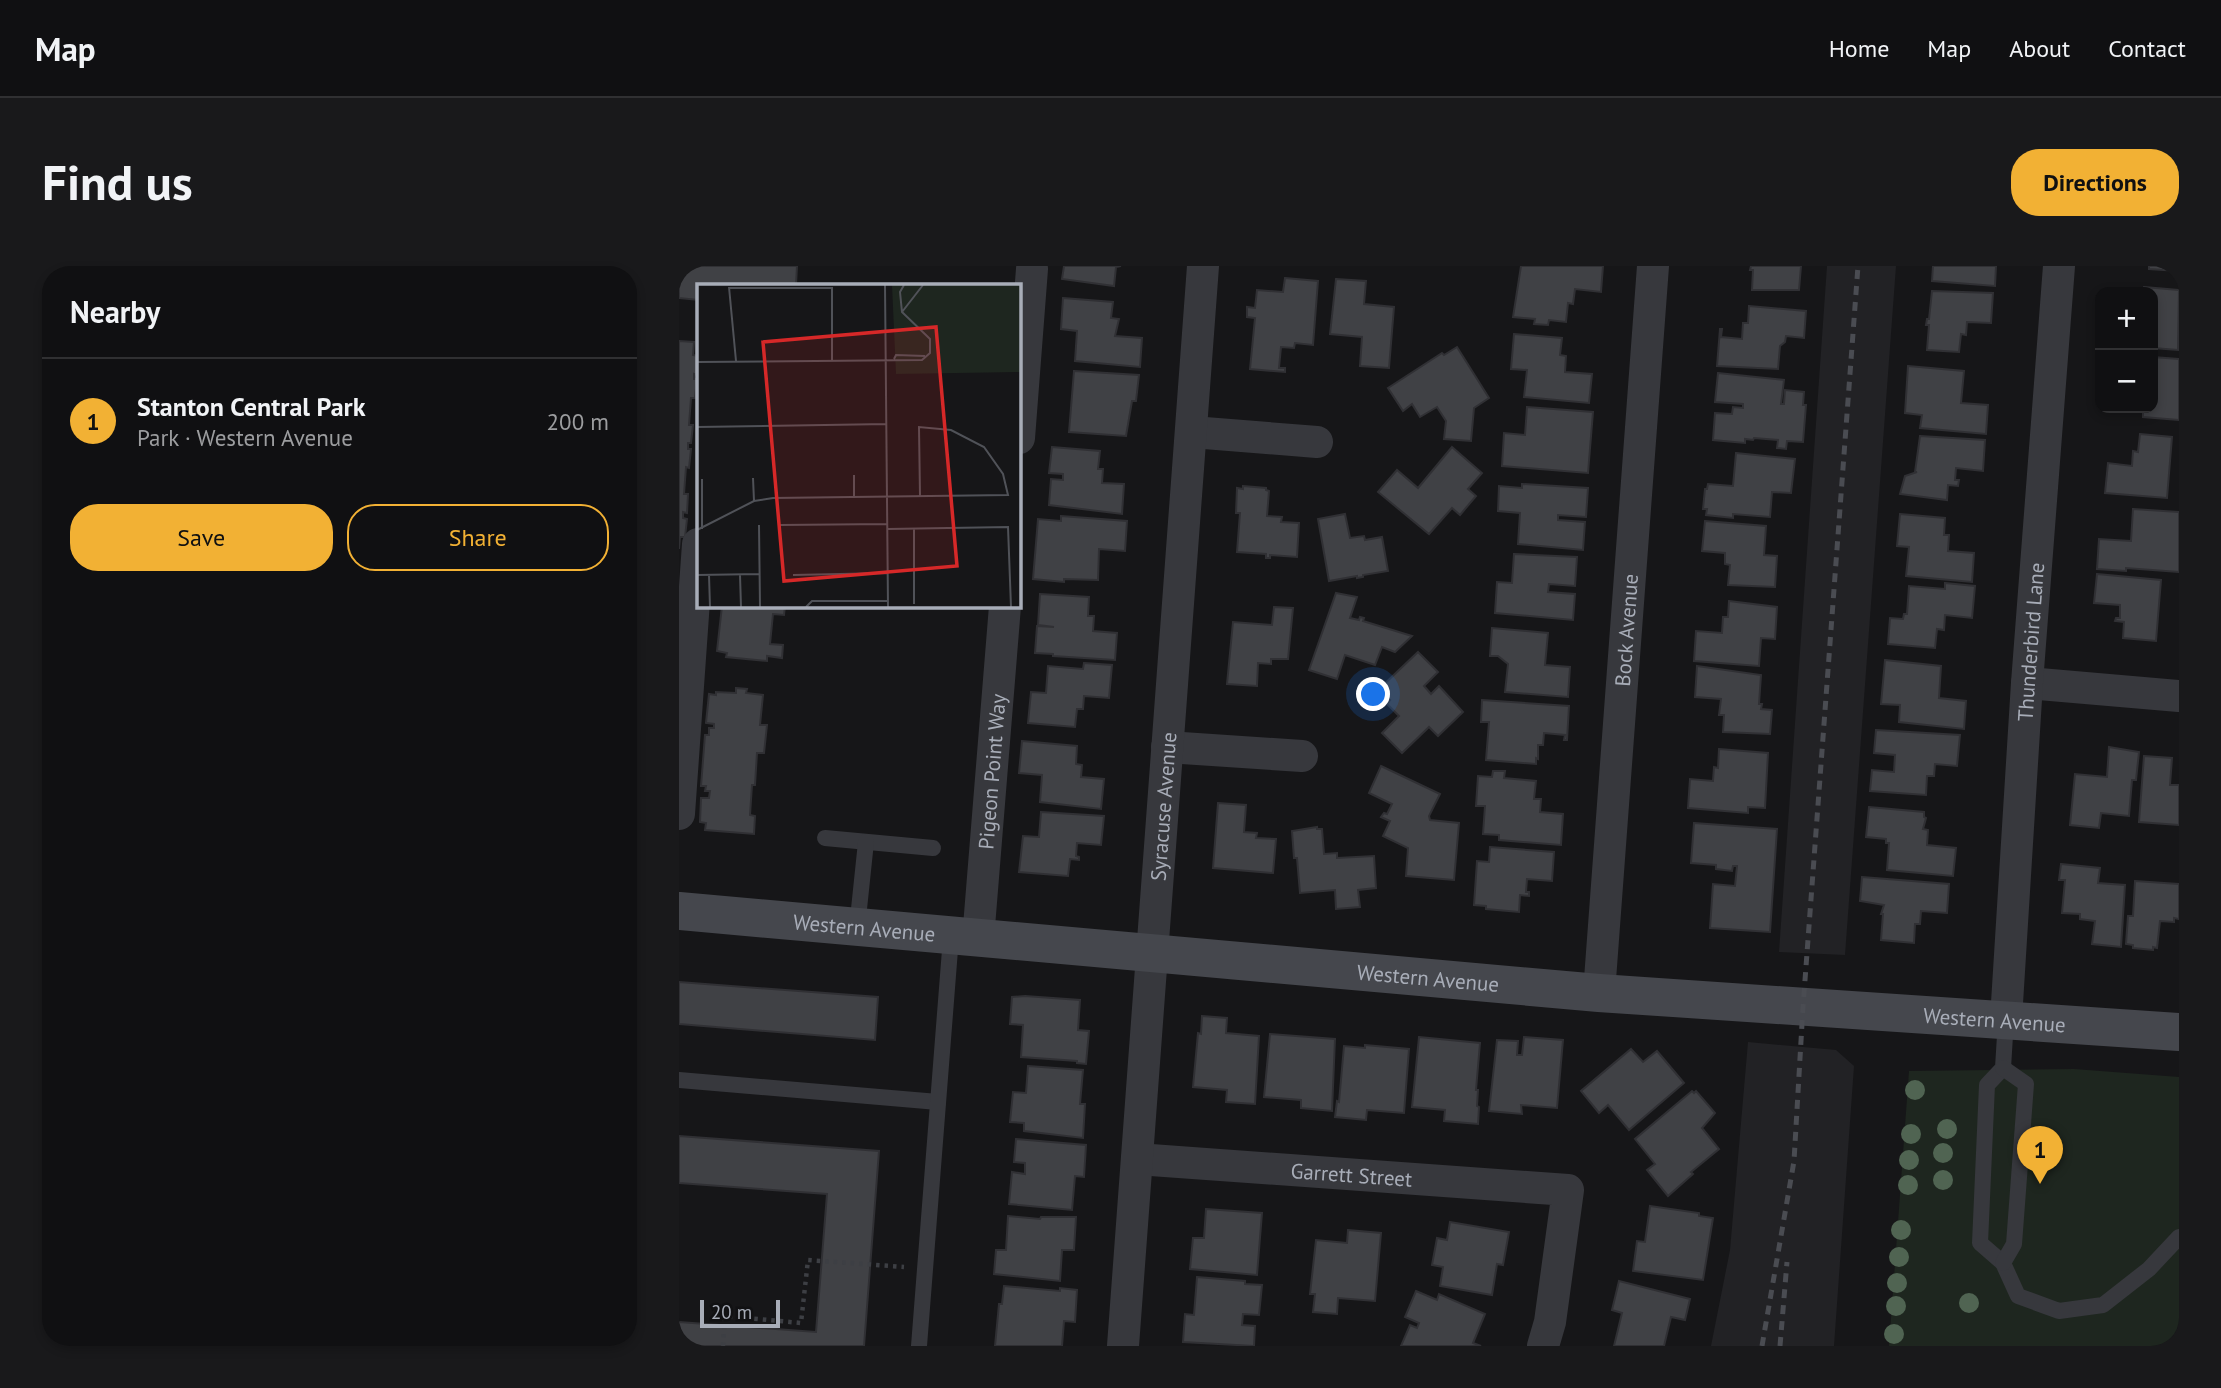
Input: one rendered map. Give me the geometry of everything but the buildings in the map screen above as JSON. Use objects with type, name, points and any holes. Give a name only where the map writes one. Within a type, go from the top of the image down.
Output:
[{"type":"street","name":"Syracuse Avenue","points":[[1123,1346],[1203,266]]},
{"type":"street","name":"Bock Avenue","points":[[1599,993],[1653,266]]},
{"type":"street","name":"Thunderbird Lane","points":[[2006,1019],[2027,683],[2059,266]]},
{"type":"street","points":[[1020,425],[1032,270]]},
{"type":"street","points":[[1192,432],[1317,442]]},
{"type":"street","points":[[679,814],[697,558]]},
{"type":"street","name":"Pigeon Point Way","points":[[964,938],[1005,607]]},
{"type":"street","points":[[2027,683],[2179,696]]},
{"type":"street","points":[[1167,747],[1302,756]]},
{"type":"street","name":"Western Avenue","points":[[679,911],[1599,993],[2179,1032]]},
{"type":"street","name":"Garrett Street","points":[[1137,1159],[1568,1190],[1555,1295],[1543,1346]]},
{"type":"lane","points":[[825,838],[933,848]]},
{"type":"lane","points":[[857,928],[866,842]]},
{"type":"lane","points":[[919,1346],[938,1102],[964,938]]},
{"type":"lane","points":[[2006,1019],[2003,1068],[1987,1085],[1980,1243],[2003,1263],[2018,1296],[2059,1311],[2103,1305],[2149,1269],[2179,1237]]},
{"type":"lane","points":[[2003,1068],[2026,1084],[2014,1244],[2003,1263]]},
{"type":"lane","points":[[679,1080],[938,1102]]},
{"type":"path","points":[[723,1346],[725,1316],[801,1323],[808,1261],[925,1269]]},
{"type":"shaded area","points":[[1827,266],[1896,266],[1845,955],[1779,952]]},
{"type":"shaded area","points":[[1748,1042],[1836,1050],[1854,1066],[1834,1346],[1711,1346],[1730,1250]]},
{"type":"shaded area","points":[[2074,1069],[2179,1077],[2179,1346],[1889,1346],[1909,1071]]},
{"type":"railway","points":[[1762,1346],[1794,1161],[1858,266]]},
{"type":"railway","points":[[1780,1346],[1787,1262]]},
{"type":"place","name":"Stanton Central Park","points":[[2040,1184]]}]
